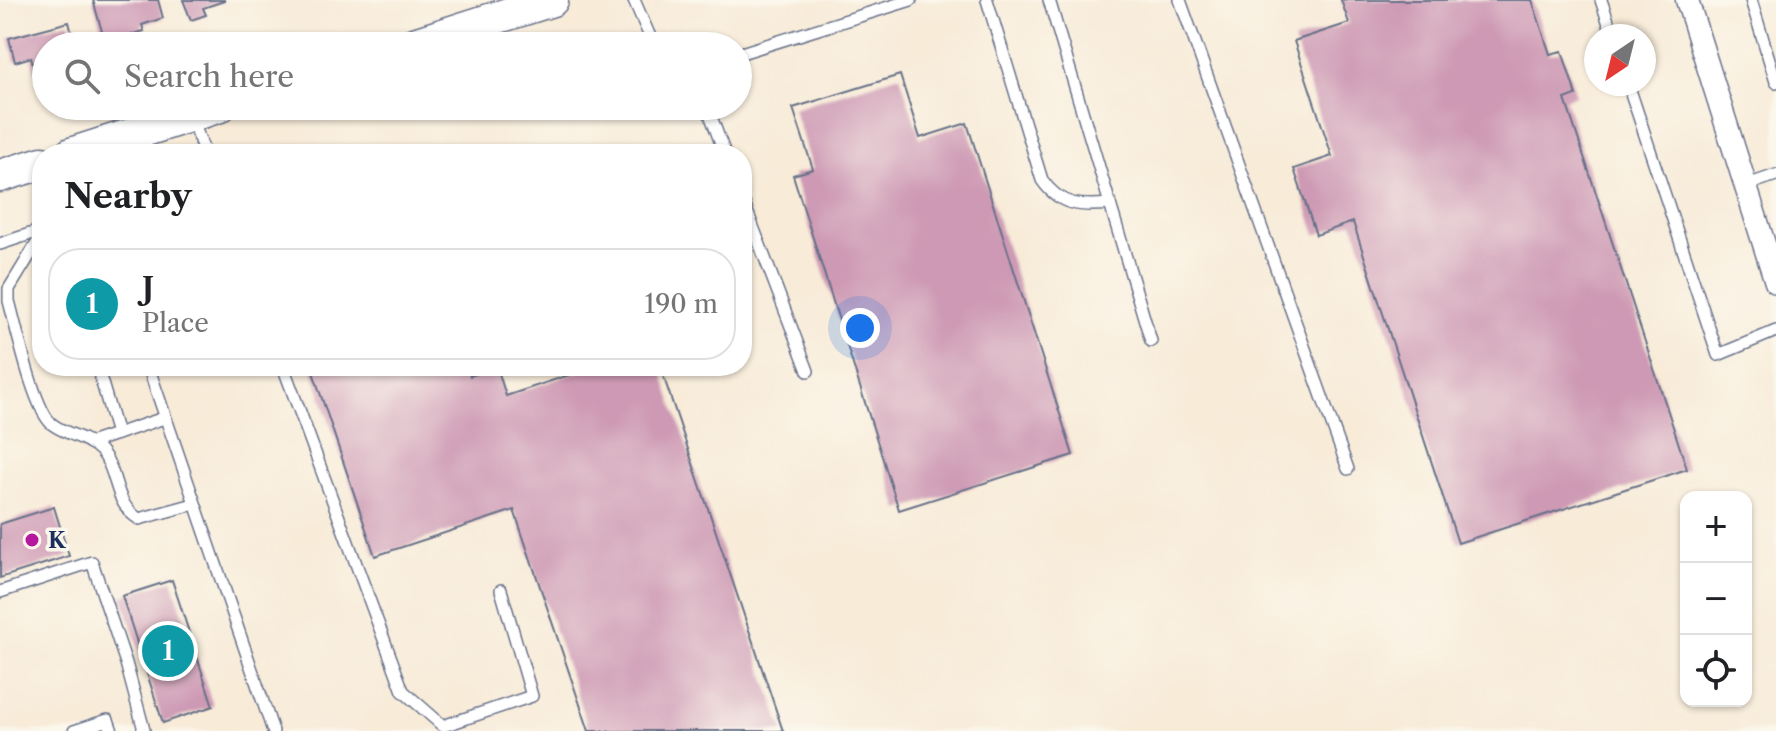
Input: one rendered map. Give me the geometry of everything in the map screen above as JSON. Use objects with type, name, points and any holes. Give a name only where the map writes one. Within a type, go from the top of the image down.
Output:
[{"type":"street","points":[[452,32],[552,0]]},
{"type":"street","points":[[1687,0],[1776,282]]},
{"type":"street","points":[[105,144],[178,120]]},
{"type":"street","points":[[0,176],[32,166]]},
{"type":"lane","points":[[634,0],[648,32]]},
{"type":"lane","points":[[752,50],[911,0]]},
{"type":"lane","points":[[987,0],[1042,180],[1051,193],[1062,200],[1086,206],[1110,204]]},
{"type":"lane","points":[[1049,0],[1151,341]]},
{"type":"lane","points":[[1180,0],[1348,469]]},
{"type":"lane","points":[[1601,0],[1609,24]]},
{"type":"lane","points":[[1751,0],[1776,82]]},
{"type":"lane","points":[[1632,96],[1718,355],[1776,331]]},
{"type":"lane","points":[[205,144],[206,120]]},
{"type":"lane","points":[[712,120],[721,144]]},
{"type":"lane","points":[[1744,186],[1776,175]]},
{"type":"lane","points":[[752,224],[808,371]]},
{"type":"lane","points":[[0,244],[32,235]]},
{"type":"lane","points":[[32,249],[9,289],[9,301],[37,401],[49,422],[101,452],[125,512],[139,519],[194,504]]},
{"type":"lane","points":[[100,376],[117,434]]},
{"type":"lane","points":[[151,376],[273,731]]},
{"type":"lane","points":[[287,376],[403,691],[443,726],[532,696],[501,590]]},
{"type":"lane","points":[[90,443],[164,418]]},
{"type":"lane","points":[[0,592],[92,562],[126,663],[142,731]]},
{"type":"lane","points":[[74,731],[108,720],[112,731]]},
{"type":"building","points":[[93,0],[158,0],[163,18],[142,25],[144,31],[102,32]]},
{"type":"building","points":[[183,0],[224,1],[203,8],[206,15],[191,20]]},
{"type":"building","points":[[1341,0],[1532,0],[1550,54],[1562,51],[1576,95],[1565,99],[1687,469],[1458,543],[1353,222],[1316,235],[1294,169],[1332,156],[1294,41],[1349,23]]},
{"type":"building","points":[[69,22],[72,32],[32,32],[32,61],[31,57],[15,62],[9,38]]},
{"type":"building","points":[[900,75],[920,138],[967,123],[1073,455],[899,510],[793,175],[813,169],[793,108]]},
{"type":"building","points":[[314,376],[500,376],[506,396],[566,376],[663,376],[783,731],[589,731],[514,510],[375,556]]},
{"type":"building","name":"K","points":[[54,507],[69,556],[0,578],[0,524]]},
{"type":"building","points":[[172,580],[213,706],[163,723],[122,596]]},
{"type":"place","name":"K","points":[[32,540]]},
{"type":"place","name":"J","points":[[168,651]]}]
